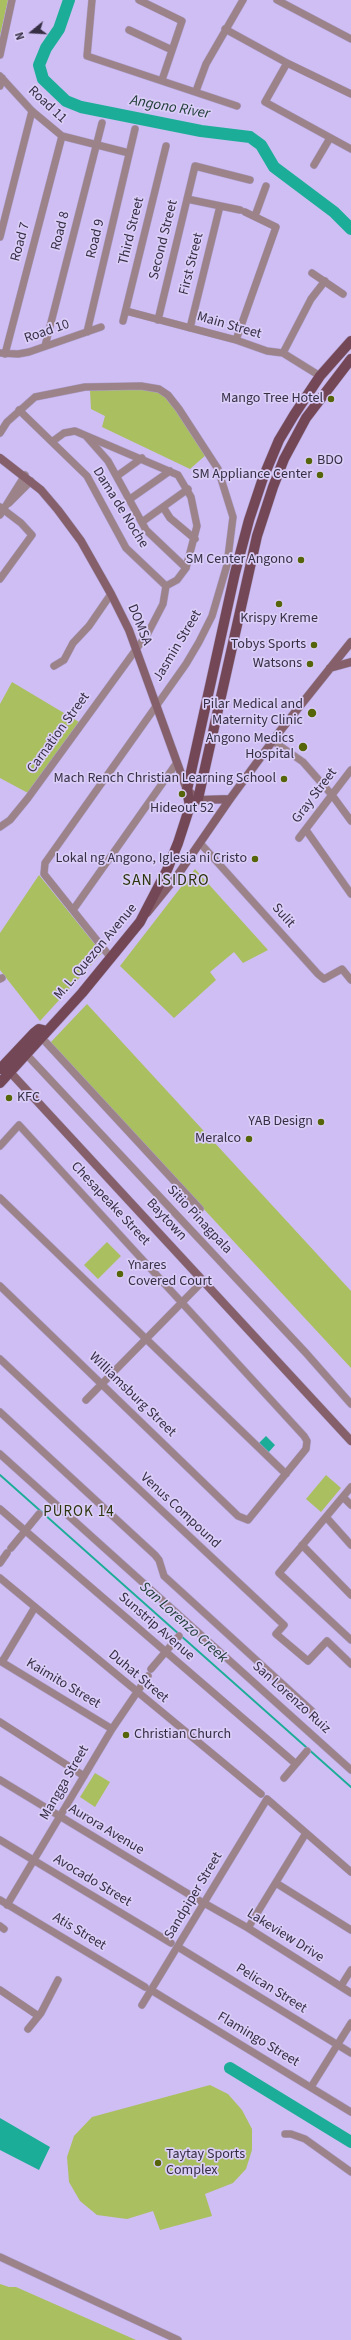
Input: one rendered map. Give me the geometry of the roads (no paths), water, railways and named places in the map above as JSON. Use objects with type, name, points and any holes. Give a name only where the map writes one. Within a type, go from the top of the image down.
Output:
[{"type":"main road","points":[[140,922],[174,854],[190,806],[187,790],[249,520],[263,478],[282,435],[320,376],[351,341]]},
{"type":"main road","points":[[190,806],[198,799],[259,530],[273,487],[293,441],[306,418],[351,359]]},
{"type":"main road","points":[[320,376],[331,384]]},
{"type":"main road","points":[[282,435],[293,441]]},
{"type":"main road","name":"DOMSA","points":[[0,458],[28,478],[58,510],[81,541],[111,594],[135,649],[176,764],[187,790],[198,799]]},
{"type":"main road","name":"M. L. Quezon Avenue","points":[[0,1083],[5,1070],[26,1054],[44,1034],[111,958],[173,883],[230,799],[273,741],[351,642]]},
{"type":"main road","points":[[330,668],[351,662]]},
{"type":"main road","points":[[205,712],[217,715]]},
{"type":"main road","points":[[198,799],[213,801],[230,799]]},
{"type":"main road","points":[[5,1070],[34,1032],[39,1028],[44,1034]]},
{"type":"main road","name":"Baytown","points":[[5,1070],[351,1441]]},
{"type":"street","points":[[0,55],[12,0]]},
{"type":"street","points":[[92,0],[87,56],[196,91],[237,106]]},
{"type":"street","points":[[139,0],[182,21],[162,80]]},
{"type":"street","points":[[196,91],[206,64],[243,0]]},
{"type":"street","points":[[277,0],[351,40]]},
{"type":"street","points":[[225,29],[286,63],[351,94]]},
{"type":"street","points":[[129,30],[172,50]]},
{"type":"street","points":[[286,63],[265,102],[351,149]]},
{"type":"street","points":[[0,86],[1,77]]},
{"type":"street","name":"Road 11","points":[[1,77],[32,111],[62,136],[130,153]]},
{"type":"street","points":[[0,237],[32,111]]},
{"type":"street","name":"Road 8","points":[[45,346],[102,123]]},
{"type":"street","name":"Road 9","points":[[87,332],[135,129]]},
{"type":"street","name":"Road 7","points":[[3,354],[62,136]]},
{"type":"street","points":[[314,165],[330,138]]},
{"type":"street","name":"Third Street","points":[[123,321],[166,146]]},
{"type":"street","name":"Second Street","points":[[158,320],[195,166],[250,180]]},
{"type":"street","points":[[255,216],[266,186]]},
{"type":"street","points":[[187,198],[243,211],[276,227],[236,340]]},
{"type":"street","name":"First Street","points":[[190,328],[220,206]]},
{"type":"street","points":[[312,272],[343,294]]},
{"type":"street","points":[[283,353],[311,299],[325,281]]},
{"type":"street","name":"Main Street","points":[[126,311],[236,340],[267,351],[283,353],[320,376]]},
{"type":"street","name":"Road 10","points":[[3,354],[29,352],[102,328]]},
{"type":"street","name":"Jasmin Street","points":[[0,433],[19,410],[35,397],[58,391],[105,386],[141,386],[159,389],[168,395],[179,409],[218,469],[233,516],[227,565],[212,616],[186,664],[45,863],[44,874],[73,910]]},
{"type":"street","name":"Dama de Noche","points":[[19,410],[53,441],[87,476],[126,548],[166,586]]},
{"type":"street","points":[[53,441],[68,432],[75,431],[85,434],[178,475],[188,489],[196,518],[195,539],[186,568],[177,580],[166,586],[162,604],[153,623],[135,649]]},
{"type":"street","points":[[85,434],[108,461],[152,538],[186,568]]},
{"type":"street","points":[[117,476],[142,458]]},
{"type":"street","points":[[130,499],[170,471]]},
{"type":"street","points":[[0,579],[32,536],[1,511],[9,503],[14,491],[28,478]]},
{"type":"street","points":[[142,522],[188,489]]},
{"type":"street","points":[[163,507],[170,518],[195,539]]},
{"type":"street","points":[[54,666],[64,660],[73,643],[89,626],[111,594]]},
{"type":"street","name":"Carnation Street","points":[[0,827],[10,820],[28,798],[135,649]]},
{"type":"street","points":[[273,741],[303,762],[332,795],[351,821]]},
{"type":"street","points":[[111,958],[73,910],[176,764]]},
{"type":"street","name":"Gray Street","points":[[300,838],[351,770]]},
{"type":"street","points":[[306,830],[351,894]]},
{"type":"street","name":"Sulit","points":[[200,843],[318,974],[324,979],[342,969],[351,980]]},
{"type":"street","points":[[44,1034],[200,1209]]},
{"type":"street","name":"Sitio Pinagpala","points":[[26,1054],[306,1353],[351,1404]]},
{"type":"street","name":"Chesapeake Street","points":[[0,1146],[19,1125],[182,1301],[304,1436],[308,1445],[304,1453],[286,1474]]},
{"type":"street","points":[[0,1198],[286,1474]]},
{"type":"street","points":[[86,1400],[199,1285]]},
{"type":"street","name":"Williamsburg Street","points":[[0,1286],[238,1516],[248,1520],[286,1474]]},
{"type":"street","name":"Venus Compound","points":[[0,1359],[284,1625],[276,1634],[308,1661],[327,1641],[351,1664]]},
{"type":"street","points":[[0,1412],[154,1555],[159,1560],[164,1576],[312,1711]]},
{"type":"street","name":"San Lorenzo Ruiz","points":[[0,1454],[351,1770]]},
{"type":"street","points":[[351,1487],[279,1573],[351,1640]]},
{"type":"street","points":[[343,1497],[351,1505]]},
{"type":"street","name":"Sunstrip Avenue","points":[[0,1509],[296,1764]]},
{"type":"street","points":[[0,1563],[39,1514]]},
{"type":"street","points":[[326,1517],[351,1545]]},
{"type":"street","points":[[302,1545],[351,1595]]},
{"type":"street","name":"Duhat Street","points":[[0,1578],[261,1794]]},
{"type":"street","points":[[1,1661],[34,1607]]},
{"type":"street","name":"Mangga Street","points":[[7,1905],[112,1729],[136,1692],[165,1652],[179,1636]]},
{"type":"street","name":"Kaimito Street","points":[[1,1661],[112,1729]]},
{"type":"street","points":[[0,1722],[84,1776]]},
{"type":"street","points":[[284,1778],[307,1751]]},
{"type":"street","name":"Aurora Avenue","points":[[0,1780],[202,1902]]},
{"type":"street","name":"Sandpiper Street","points":[[142,2005],[148,1989],[267,1800],[306,1834]]},
{"type":"street","points":[[248,1928],[306,1834],[351,1872]]},
{"type":"street","name":"Avocado Street","points":[[0,1840],[175,1945]]},
{"type":"street","points":[[276,1884],[351,1930]]},
{"type":"street","name":"Atis Street","points":[[0,1900],[148,1989]]},
{"type":"street","name":"Lakeview Drive","points":[[202,1902],[248,1928],[351,1993]]},
{"type":"street","name":"Pelican Street","points":[[175,1945],[351,2053]]},
{"type":"street","points":[[340,1986],[351,1970]]},
{"type":"street","points":[[28,2029],[58,1980]]},
{"type":"street","name":"Flamingo Street","points":[[148,1989],[351,2112]]},
{"type":"street","points":[[0,1990],[37,2016]]},
{"type":"street","points":[[311,2087],[351,2023]]},
{"type":"street","points":[[285,2134],[291,2134],[305,2139],[351,2172]]},
{"type":"street","points":[[0,2257],[178,2340]]},
{"type":"waterway","name":"Angono River","points":[[69,0],[59,29],[46,48],[39,65],[43,79],[66,101],[81,107],[201,131],[250,137],[261,145],[274,167],[334,212],[351,229]]},
{"type":"waterway","name":"San Lorenzo Creek","points":[[0,1475],[351,1787]]},
{"type":"waterway","points":[[230,2068],[351,2142]]},
{"type":"place","name":"Mango Tree Hotel","points":[[331,399]]},
{"type":"place","name":"BDO","points":[[309,461]]},
{"type":"place","name":"SM Appliance Center","points":[[320,475]]},
{"type":"place","name":"SM Center Angono","points":[[301,560]]},
{"type":"place","name":"Krispy Kreme","points":[[279,604]]},
{"type":"place","name":"Tobys Sports","points":[[314,645]]},
{"type":"place","name":"Watsons","points":[[310,664]]},
{"type":"place","name":"Pilar Medical and Maternity Clinic","points":[[312,713]]},
{"type":"place","name":"Angono Medics Hospital","points":[[303,747]]},
{"type":"place","name":"Mach Rench Christian Learning School","points":[[284,779]]},
{"type":"place","name":"Hideout 52","points":[[182,794]]},
{"type":"place","name":"Lokal ng Angono, Iglesia ni Cristo","points":[[255,859]]},
{"type":"place","name":"KFC","points":[[9,1098]]},
{"type":"place","name":"YAB Design","points":[[321,1122]]},
{"type":"place","name":"Meralco","points":[[249,1139]]},
{"type":"place","name":"Ynares Covered Court","points":[[120,1274]]},
{"type":"place","name":"Christian Church","points":[[126,1735]]},
{"type":"place","name":"Taytay Sports Complex","points":[[158,2163]]},
{"type":"district","name":"SAN ISIDRO","points":[[166,881]]},
{"type":"district","name":"PUROK 14","points":[[79,1513]]}]
